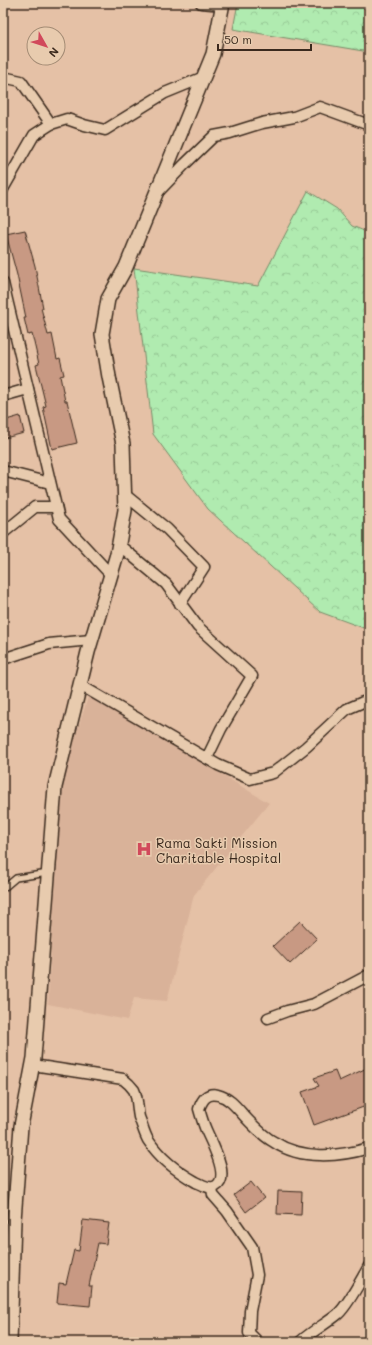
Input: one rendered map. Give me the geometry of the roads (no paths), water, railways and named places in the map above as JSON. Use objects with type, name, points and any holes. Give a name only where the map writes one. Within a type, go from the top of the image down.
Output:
[{"type":"street","points":[[10,1342],[14,1220],[21,1126],[33,1065],[55,787],[91,640],[119,545],[125,510],[123,444],[108,377],[102,334],[108,299],[126,267],[213,54],[223,4],[201,3]]},
{"type":"street","points":[[3,77],[21,81],[51,124]]},
{"type":"street","points":[[3,189],[6,178],[34,135],[51,124],[67,119],[105,130],[165,93],[204,77]]},
{"type":"street","points":[[155,196],[214,136],[230,133],[262,123],[294,117],[320,107],[369,125]]},
{"type":"street","points":[[3,282],[59,519],[111,575]]},
{"type":"street","points":[[3,396],[28,389]]},
{"type":"street","points":[[3,471],[50,483]]},
{"type":"street","points":[[124,494],[167,529],[204,567],[180,604]]},
{"type":"street","points":[[3,533],[35,507],[56,507]]},
{"type":"street","points":[[119,545],[166,584],[198,627],[252,676],[221,729],[207,758]]},
{"type":"street","points":[[3,659],[49,644],[91,640]]},
{"type":"street","points":[[80,685],[207,758],[250,779],[274,773],[306,747],[347,709],[363,702],[369,702]]},
{"type":"street","points":[[268,1018],[314,1004],[369,976]]},
{"type":"street","points":[[33,1065],[123,1079],[134,1090],[143,1127],[147,1138],[156,1151],[188,1178],[212,1188]]},
{"type":"street","points":[[212,1188],[220,1182],[221,1169],[216,1151],[199,1110],[203,1099],[213,1094],[227,1099],[247,1120],[274,1143],[299,1153],[317,1155],[334,1154],[355,1152],[369,1148]]},
{"type":"street","points":[[212,1188],[213,1195],[227,1211],[252,1246],[257,1275],[250,1311],[249,1333],[258,1342]]},
{"type":"street","points":[[300,1342],[340,1313],[369,1266]]},
{"type":"lane","points":[[3,889],[16,878],[49,872]]},
{"type":"place","name":"Rama Sakti Mission Charitable Hospital","points":[[144,849]]}]
